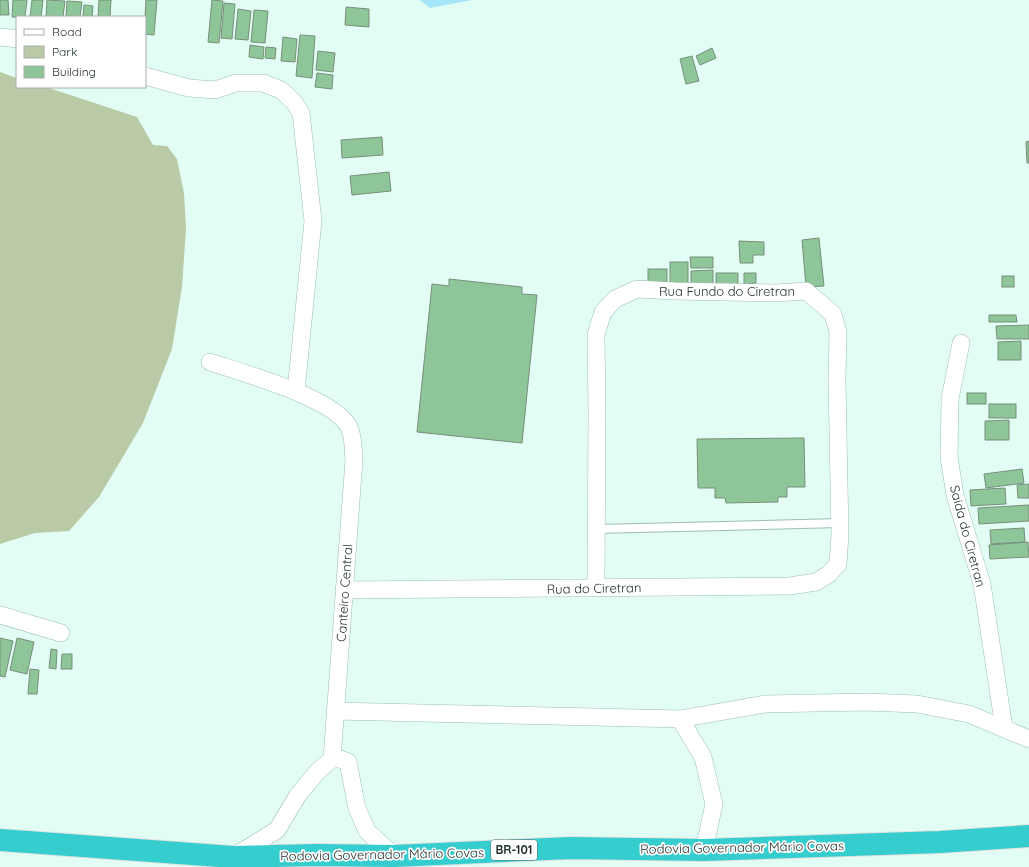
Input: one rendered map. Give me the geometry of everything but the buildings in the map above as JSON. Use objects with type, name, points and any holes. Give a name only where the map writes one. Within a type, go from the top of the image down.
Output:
[{"type":"highway","name":"Rodovia Governador Mário Covas","points":[[0,840],[233,857],[316,855],[394,856],[570,848],[704,850],[940,842],[1029,836]]},
{"type":"street","points":[[0,37],[16,39]]},
{"type":"street","points":[[146,76],[189,88],[215,90],[236,83],[263,83],[281,90],[294,102],[300,113],[314,221],[296,391],[210,362]]},
{"type":"street","name":"Rua Fundo do Ciretran","points":[[597,529],[596,334],[604,312],[615,299],[636,289],[674,292],[776,293],[806,291],[833,314],[838,332],[837,381],[840,523]]},
{"type":"street","name":"Saida do Ciretran","points":[[961,343],[950,399],[948,458],[955,495],[982,584],[1004,728]]},
{"type":"street","name":"Canteiro Central","points":[[296,391],[337,414],[349,426],[352,438],[354,460],[332,759]]},
{"type":"street","name":"Rua do Ciretran","points":[[344,590],[790,586],[816,582],[829,574],[838,564],[840,523]]},
{"type":"street","points":[[596,588],[597,529]]},
{"type":"street","points":[[0,615],[62,633]]},
{"type":"street","points":[[335,711],[680,719],[765,704],[866,702],[917,704],[969,714],[1029,739]]},
{"type":"street","points":[[680,719],[703,757],[714,804],[704,850]]},
{"type":"street","points":[[233,857],[278,830],[298,795],[318,771],[332,759],[340,759],[348,762],[357,808],[367,831],[394,856]]},
{"type":"lane","points":[[597,529],[840,523]]},
{"type":"green space","points":[[0,72],[16,78],[16,88],[49,88],[137,117],[153,145],[167,146],[177,159],[184,193],[186,229],[182,287],[172,349],[143,423],[99,497],[69,531],[35,533],[0,544]]},
{"type":"water","points":[[420,0],[472,0],[430,8]]}]
